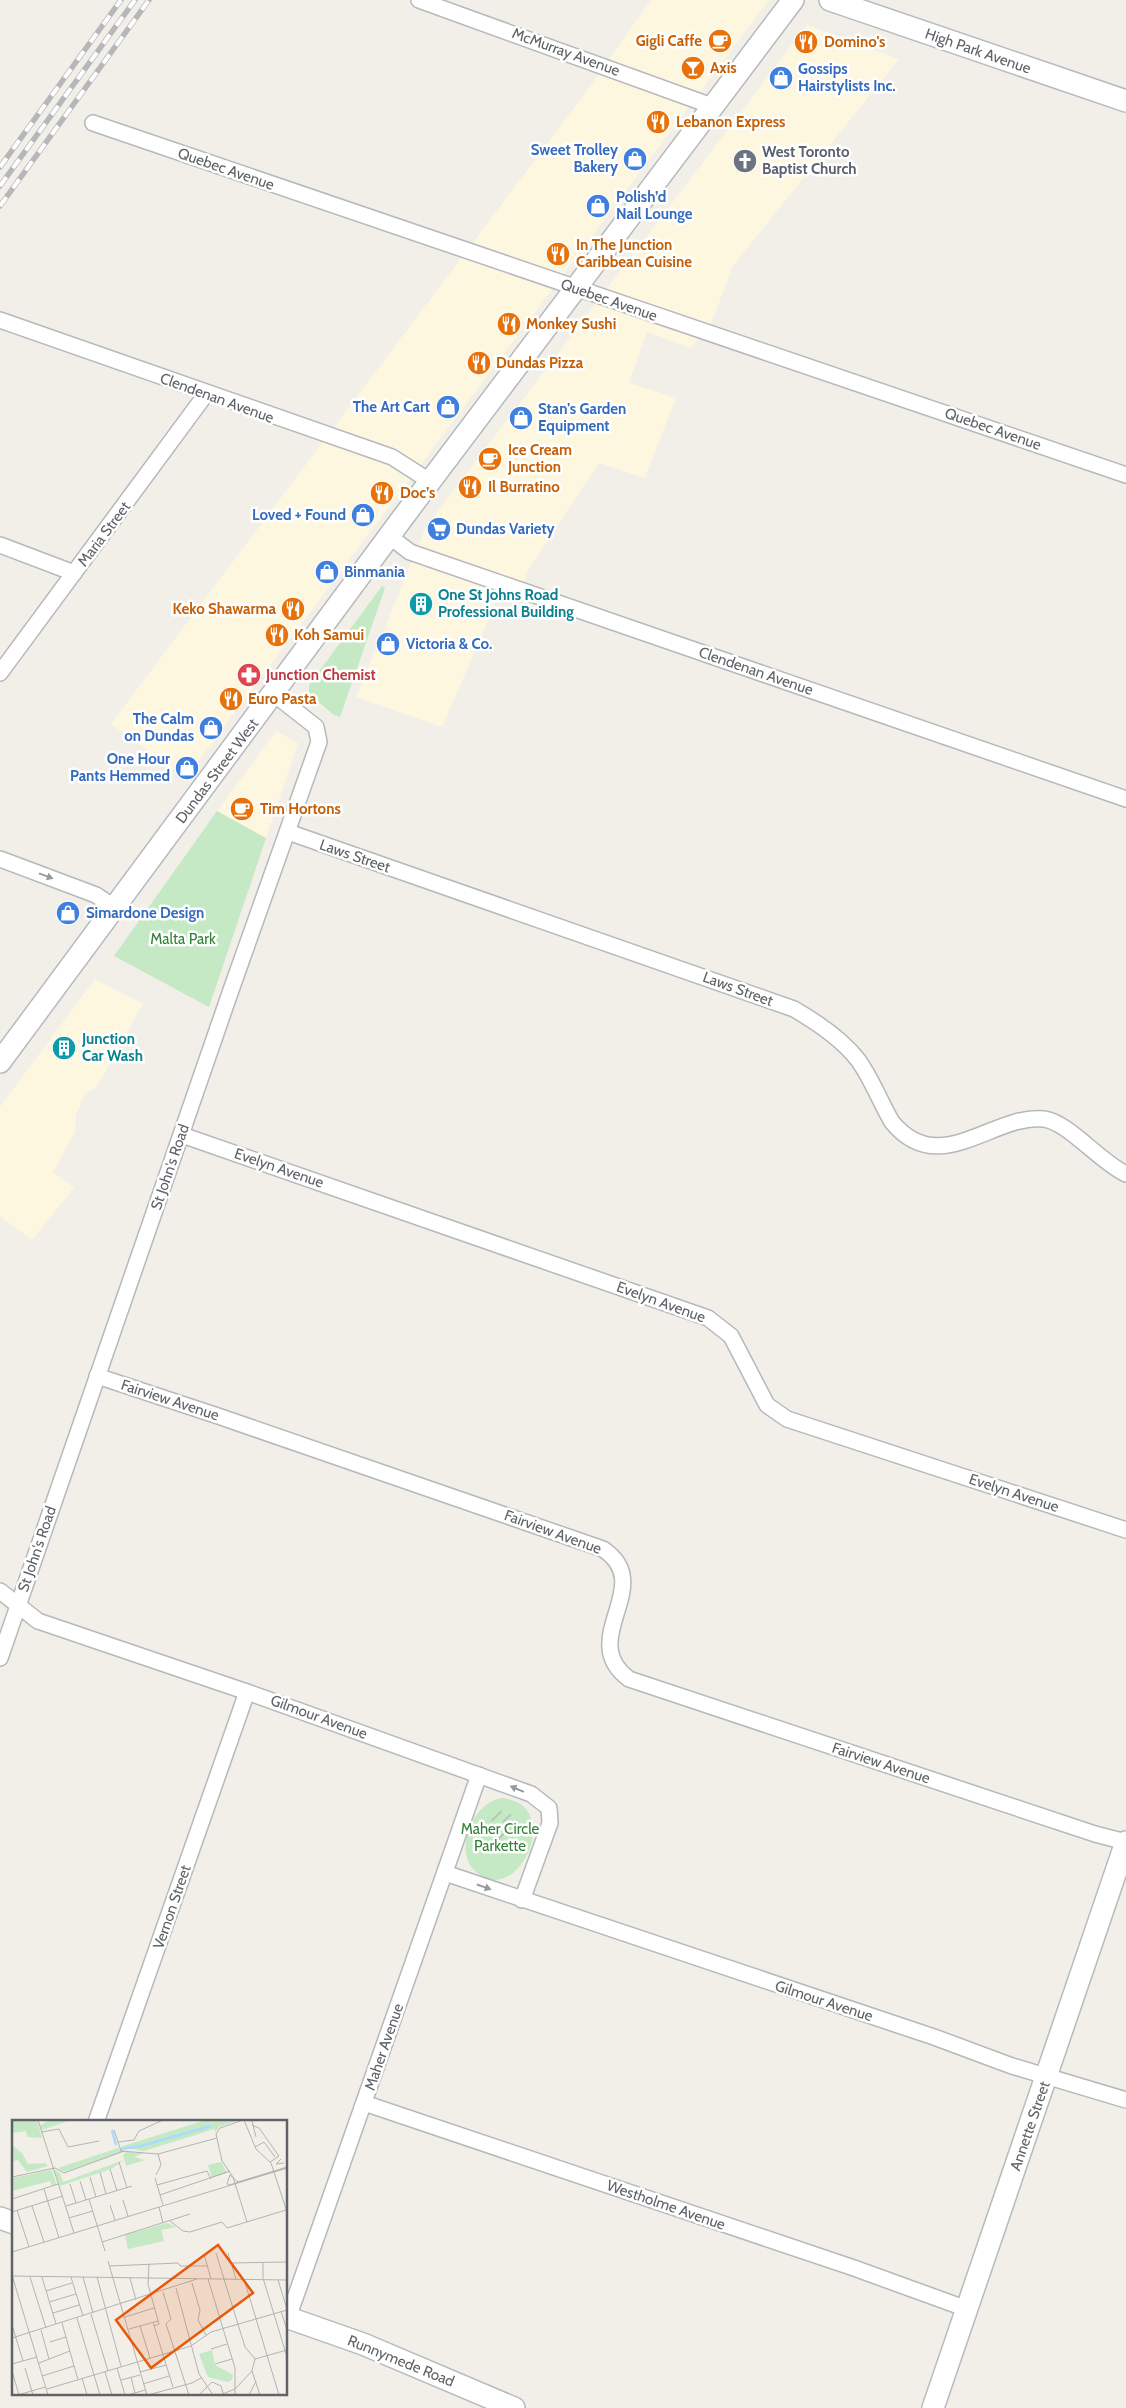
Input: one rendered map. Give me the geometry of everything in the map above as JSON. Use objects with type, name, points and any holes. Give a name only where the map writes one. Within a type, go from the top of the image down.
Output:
[{"type":"main road","name":"Dundas Street West","points":[[0,1062],[389,536],[793,0]]},
{"type":"main road","name":"High Park Avenue","points":[[830,0],[1126,101]]},
{"type":"main road","name":"Annette Street","points":[[933,2408],[1048,2076],[1126,1842]]},
{"type":"main road","points":[[0,2218],[12,2222]]},
{"type":"main road","name":"Runnymede Road","points":[[288,2318],[363,2344],[514,2408]]},
{"type":"street","name":"McMurray Avenue","points":[[419,0],[712,106]]},
{"type":"street","name":"Quebec Avenue","points":[[93,124],[1126,475]]},
{"type":"street","name":"Clendenan Avenue","points":[[0,320],[392,458],[430,482]]},
{"type":"street","name":"Maria Street","points":[[0,673],[206,394]]},
{"type":"street","name":"Clendenan Avenue","points":[[389,536],[410,552],[1126,799]]},
{"type":"street","points":[[0,545],[74,573]]},
{"type":"street","name":"St John's Road","points":[[0,1658],[319,742],[316,727],[274,694]]},
{"type":"street","name":"Laws Street","points":[[288,832],[794,1009],[823,1027],[849,1049],[862,1067],[892,1122],[898,1130],[918,1142],[938,1145],[951,1144],[978,1138],[1024,1120],[1046,1120],[1066,1129],[1097,1156],[1126,1174]]},
{"type":"street","points":[[0,859],[96,895],[115,908]]},
{"type":"street","name":"Evelyn Avenue","points":[[182,1135],[708,1318],[731,1336],[767,1404],[787,1418],[1126,1530]]},
{"type":"street","name":"Fairview Avenue","points":[[97,1376],[603,1549],[616,1562],[622,1579],[622,1591],[609,1637],[610,1654],[620,1673],[629,1679],[1095,1834],[1126,1842]]},
{"type":"street","name":"Gilmour Avenue","points":[[0,1591],[38,1621],[247,1692],[531,1794],[544,1804],[550,1812],[550,1823],[522,1900]]},
{"type":"street","name":"Vernon Street","points":[[97,2120],[247,1692]]},
{"type":"street","name":"Maher Avenue","points":[[288,2315],[478,1775]]},
{"type":"street","name":"Gilmour Avenue","points":[[445,1873],[934,2037],[1012,2066],[1126,2100]]},
{"type":"street","name":"Westholme Avenue","points":[[364,2103],[854,2268],[968,2309]]},
{"type":"shaded area","points":[[651,0],[769,0],[186,778],[111,724],[591,85]]},
{"type":"shaded area","points":[[807,25],[899,59],[733,266],[712,321],[691,348],[647,332],[629,383],[676,398],[645,478],[599,463],[528,570],[525,579],[497,600],[442,727],[356,697],[426,527]]},
{"type":"shaded area","points":[[276,731],[298,743],[266,838],[217,811]]},
{"type":"shaded area","points":[[95,979],[143,1004],[96,1088],[85,1093],[76,1116],[75,1132],[53,1172],[74,1188],[32,1240],[0,1216],[0,1107]]},
{"type":"green space","points":[[382,586],[385,588],[340,717],[334,715],[309,694],[309,685]]},
{"type":"green space","name":"Malta Park","points":[[217,811],[266,838],[209,1007],[114,956]]},
{"type":"green space","name":"Maher Circle Parkette","points":[[502,1798],[521,1804],[531,1817],[533,1834],[529,1851],[520,1866],[507,1877],[492,1880],[476,1872],[469,1863],[466,1852],[466,1840],[469,1829],[482,1808],[492,1801]]},
{"type":"green space","points":[[496,1811],[512,1815],[522,1829],[514,1832],[506,1822],[492,1822],[488,1813]]},
{"type":"green space","points":[[500,1828],[507,1831],[510,1838],[507,1845],[500,1848],[493,1845],[490,1838],[493,1831]]},
{"type":"railway","points":[[0,167],[121,0]]},
{"type":"railway","points":[[0,186],[135,0]]},
{"type":"railway","points":[[0,206],[149,0]]},
{"type":"place","name":"Gigli Caffe","points":[[720,41]]},
{"type":"place","name":"Domino's","points":[[806,42]]},
{"type":"place","name":"Axis","points":[[693,68]]},
{"type":"place","name":"Gossips Hairstylists Inc.","points":[[781,78]]},
{"type":"place","name":"Lebanon Express","points":[[658,122]]},
{"type":"place","name":"Sweet Trolley Bakery","points":[[635,159]]},
{"type":"place","name":"West Toronto Baptist Church","points":[[745,161]]},
{"type":"place","name":"Polish’d Nail Lounge","points":[[598,206]]},
{"type":"place","name":"In The Junction Caribbean Cuisine","points":[[558,254]]},
{"type":"place","name":"Monkey Sushi","points":[[509,324]]},
{"type":"place","name":"Dundas Pizza","points":[[479,363]]},
{"type":"place","name":"The Art Cart","points":[[448,407]]},
{"type":"place","name":"Stan's Garden Equipment","points":[[521,418]]},
{"type":"place","name":"Ice Cream Junction","points":[[490,459]]},
{"type":"place","name":"Il Burratino","points":[[470,487]]},
{"type":"place","name":"Doc’s","points":[[382,493]]},
{"type":"place","name":"Loved + Found","points":[[363,515]]},
{"type":"place","name":"Dundas Variety","points":[[439,529]]},
{"type":"place","name":"Binmania","points":[[327,572]]},
{"type":"place","name":"One St Johns Road Professional Building","points":[[421,604]]},
{"type":"place","name":"Keko Shawarma","points":[[293,609]]},
{"type":"place","name":"Koh Samui","points":[[277,635]]},
{"type":"place","name":"Victoria & Co.","points":[[388,644]]},
{"type":"place","name":"Junction Chemist","points":[[249,675]]},
{"type":"place","name":"Euro Pasta","points":[[231,699]]},
{"type":"place","name":"The Calm on Dundas","points":[[211,728]]},
{"type":"place","name":"One Hour Pants Hemmed","points":[[187,768]]},
{"type":"place","name":"Tim Hortons","points":[[242,809]]},
{"type":"place","name":"Simardone Design","points":[[68,913]]},
{"type":"place","name":"Junction Car Wash","points":[[64,1048]]}]
